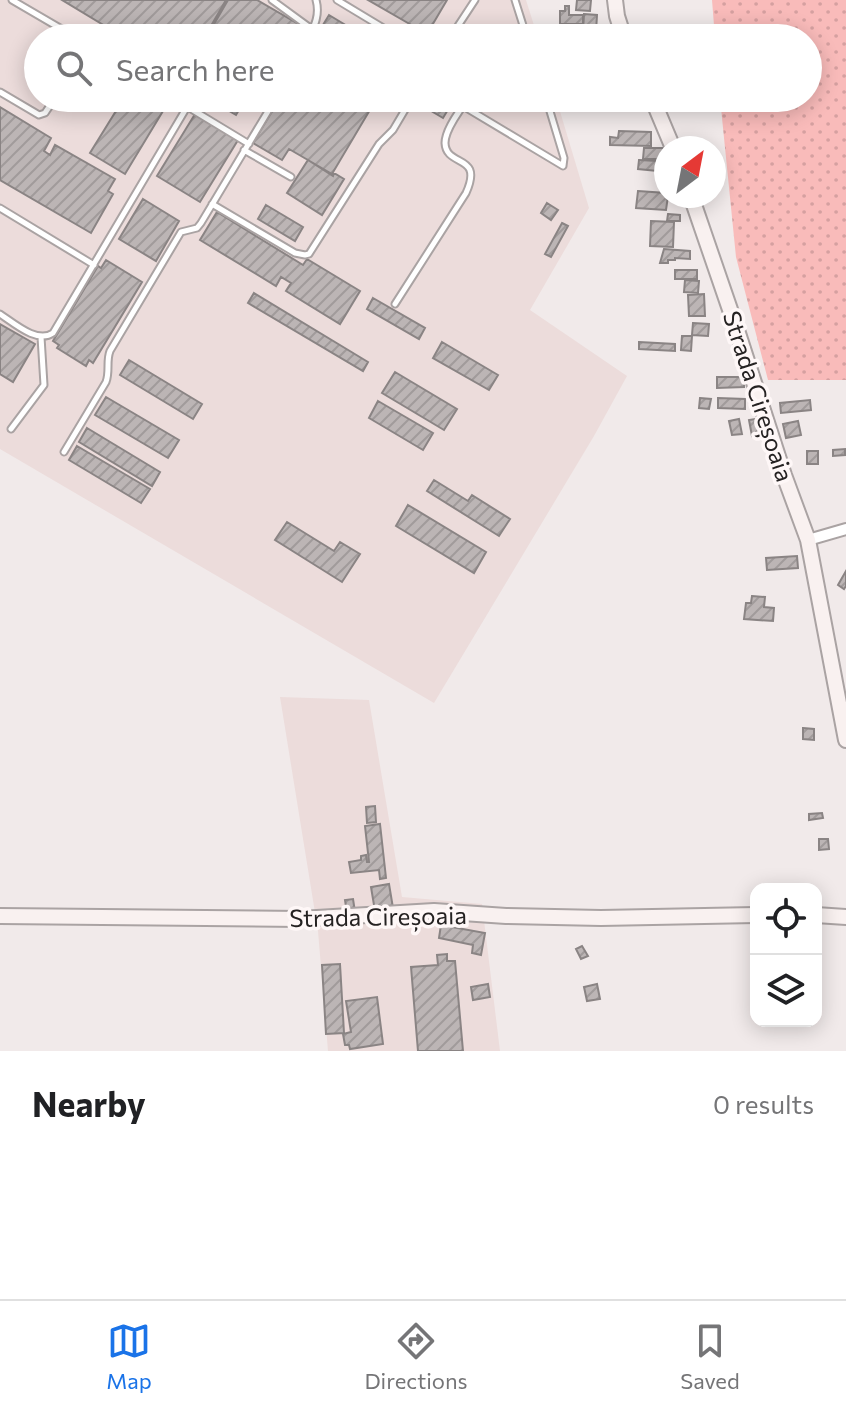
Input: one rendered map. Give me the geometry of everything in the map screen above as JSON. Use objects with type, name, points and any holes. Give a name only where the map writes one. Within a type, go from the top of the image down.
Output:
[{"type":"street","points":[[615,0],[620,24]]},
{"type":"street","points":[[658,112],[668,136]]},
{"type":"street","name":"Strada Cireșoaia","points":[[695,208],[808,540],[846,740]]},
{"type":"street","points":[[808,540],[846,529]]},
{"type":"street","name":"Strada Cireșoaia","points":[[0,916],[300,919],[434,911],[601,918],[750,915]]},
{"type":"street","points":[[822,915],[846,917]]},
{"type":"lane","points":[[12,0],[53,24]]},
{"type":"lane","points":[[272,0],[305,24]]},
{"type":"lane","points":[[314,24],[318,10],[316,0]]},
{"type":"lane","points":[[337,0],[377,24]]},
{"type":"lane","points":[[461,24],[475,0]]},
{"type":"lane","points":[[515,0],[523,24]]},
{"type":"lane","points":[[0,92],[24,106]]},
{"type":"lane","points":[[0,314],[41,337],[53,333],[184,112]]},
{"type":"lane","points":[[195,112],[249,144]]},
{"type":"lane","points":[[64,452],[106,382],[110,351],[165,258],[181,232],[197,228],[268,112]]},
{"type":"lane","points":[[212,204],[295,253],[309,254],[379,144],[393,130],[404,112]]},
{"type":"lane","points":[[395,304],[471,182],[470,168],[451,155],[445,144],[460,112]]},
{"type":"lane","points":[[473,112],[563,166],[564,158],[550,112]]},
{"type":"lane","points":[[244,150],[291,177]]},
{"type":"lane","points":[[0,208],[94,265]]},
{"type":"lane","points":[[11,429],[44,385],[41,337]]},
{"type":"shaded area","points":[[0,0],[526,0],[534,24],[24,24],[24,112],[560,112],[589,208],[530,310],[627,376],[434,703],[0,449]]},
{"type":"shaded area","points":[[712,0],[846,0],[846,380],[768,380],[736,257],[721,112],[822,112],[822,24],[714,24]]},
{"type":"shaded area","points":[[280,697],[369,700],[402,897],[482,904],[500,1051],[328,1051],[318,931]]},
{"type":"building","points":[[62,0],[226,0],[212,24],[102,24]]},
{"type":"building","points":[[228,0],[257,0],[298,24],[214,24]]},
{"type":"building","points":[[368,0],[447,0],[433,24],[410,24]]},
{"type":"building","points":[[577,0],[591,0],[590,11],[576,10]]},
{"type":"building","points":[[565,6],[569,6],[569,15],[583,15],[583,24],[560,24],[560,11],[565,11]]},
{"type":"building","points":[[584,14],[597,15],[596,24],[583,24]]},
{"type":"building","points":[[329,15],[344,24],[324,24]]},
{"type":"building","points":[[0,107],[51,138],[44,151],[50,155],[55,145],[115,179],[108,191],[113,194],[91,233],[0,180]]},
{"type":"building","points":[[115,112],[162,112],[125,174],[90,153]]},
{"type":"building","points":[[272,112],[369,112],[332,174],[289,149],[282,160],[253,143]]},
{"type":"building","points":[[433,112],[447,112],[443,118]]},
{"type":"building","points":[[195,114],[238,140],[200,202],[157,176]]},
{"type":"building","points":[[619,131],[651,132],[651,146],[610,145],[610,137],[618,138]]},
{"type":"building","points":[[644,148],[654,148],[654,159],[643,159]]},
{"type":"building","points":[[308,160],[333,176],[334,173],[344,179],[322,215],[287,193]]},
{"type":"building","points":[[639,160],[654,161],[654,171],[638,169]]},
{"type":"building","points":[[638,191],[654,192],[654,208],[666,208],[666,210],[636,208]]},
{"type":"building","points":[[143,199],[179,221],[156,261],[119,239]]},
{"type":"building","points":[[547,203],[558,210],[551,220],[541,213]]},
{"type":"building","points":[[266,205],[303,227],[295,241],[258,219]]},
{"type":"building","points":[[217,212],[303,265],[307,259],[360,291],[340,324],[286,291],[291,283],[281,277],[276,286],[200,240]]},
{"type":"building","points":[[668,214],[680,215],[680,221],[667,221]]},
{"type":"building","points":[[651,221],[674,222],[673,247],[650,246]]},
{"type":"building","points":[[562,223],[568,226],[551,257],[545,254]]},
{"type":"building","points":[[664,249],[690,251],[690,259],[675,258],[668,260],[668,263],[660,263]]},
{"type":"building","points":[[106,260],[142,282],[93,363],[89,360],[86,366],[57,348],[59,345],[53,341],[98,266],[101,268]]},
{"type":"building","points":[[675,270],[697,270],[697,279],[675,279]]},
{"type":"building","points":[[685,280],[699,281],[698,293],[684,292]]},
{"type":"building","points":[[254,293],[368,362],[363,371],[248,303]]},
{"type":"building","points":[[704,294],[705,316],[689,316],[688,295]]},
{"type":"building","points":[[373,298],[425,328],[419,339],[367,309]]},
{"type":"building","points":[[693,323],[709,324],[708,336],[692,335]]},
{"type":"building","points":[[0,324],[35,344],[13,382],[0,374]]},
{"type":"building","points":[[682,336],[692,336],[691,351],[681,350]]},
{"type":"building","points":[[442,342],[498,375],[489,390],[433,358]]},
{"type":"building","points":[[639,342],[675,344],[675,351],[639,349]]},
{"type":"building","points":[[129,360],[202,404],[193,419],[120,375]]},
{"type":"building","points":[[395,372],[457,409],[444,430],[382,393]]},
{"type":"building","points":[[717,377],[744,377],[744,387],[717,388]]},
{"type":"building","points":[[106,397],[179,440],[168,458],[95,415]]},
{"type":"building","points":[[700,398],[711,399],[709,409],[699,408]]},
{"type":"building","points":[[718,398],[745,399],[745,409],[718,408]]},
{"type":"building","points":[[810,400],[811,410],[781,413],[780,403]]},
{"type":"building","points":[[378,401],[433,433],[423,450],[369,418]]},
{"type":"building","points":[[739,419],[742,434],[732,435],[729,421]]},
{"type":"building","points":[[756,419],[759,435],[752,436],[749,420]]},
{"type":"building","points":[[798,421],[801,435],[786,438],[783,424]]},
{"type":"building","points":[[87,428],[160,472],[152,486],[79,442]]},
{"type":"building","points":[[77,446],[150,489],[141,503],[69,460]]},
{"type":"building","points":[[845,449],[845,455],[833,456],[833,450]]},
{"type":"building","points":[[807,451],[818,451],[818,464],[807,464]]},
{"type":"building","points":[[434,480],[468,501],[472,495],[510,519],[499,536],[427,491]]},
{"type":"building","points":[[408,505],[486,552],[474,573],[396,526]]},
{"type":"building","points":[[287,522],[334,551],[340,542],[360,554],[342,582],[275,540]]},
{"type":"building","points":[[797,556],[798,568],[767,570],[766,558]]},
{"type":"building","points":[[846,571],[846,586],[844,589],[838,585]]},
{"type":"building","points":[[752,596],[765,597],[764,607],[774,608],[773,621],[744,619],[746,603],[751,603]]},
{"type":"building","points":[[803,728],[814,729],[814,740],[803,739]]},
{"type":"building","points":[[375,806],[376,822],[367,823],[366,807]]},
{"type":"building","points":[[822,813],[823,818],[809,820],[809,814]]},
{"type":"building","points":[[380,824],[386,878],[380,879],[379,870],[351,873],[349,862],[361,860],[361,856],[366,855],[369,862],[365,826]]},
{"type":"building","points":[[819,839],[828,839],[829,849],[819,850]]},
{"type":"building","points":[[389,884],[393,908],[375,911],[371,887]]},
{"type":"building","points":[[353,899],[355,912],[347,913],[345,900]]},
{"type":"building","points":[[441,925],[485,933],[481,955],[472,953],[473,945],[439,938]]},
{"type":"building","points":[[582,946],[588,956],[581,959],[576,949]]},
{"type":"building","points":[[447,954],[447,961],[455,961],[463,1051],[418,1051],[411,967],[438,965],[437,955]]},
{"type":"building","points":[[340,964],[344,1033],[326,1034],[322,965]]},
{"type":"building","points":[[488,984],[490,997],[473,1000],[471,987]]},
{"type":"building","points":[[597,984],[600,999],[587,1001],[584,987]]},
{"type":"building","points":[[377,997],[383,1044],[350,1049],[349,1045],[345,1045],[343,1034],[351,1032],[346,1001]]}]
